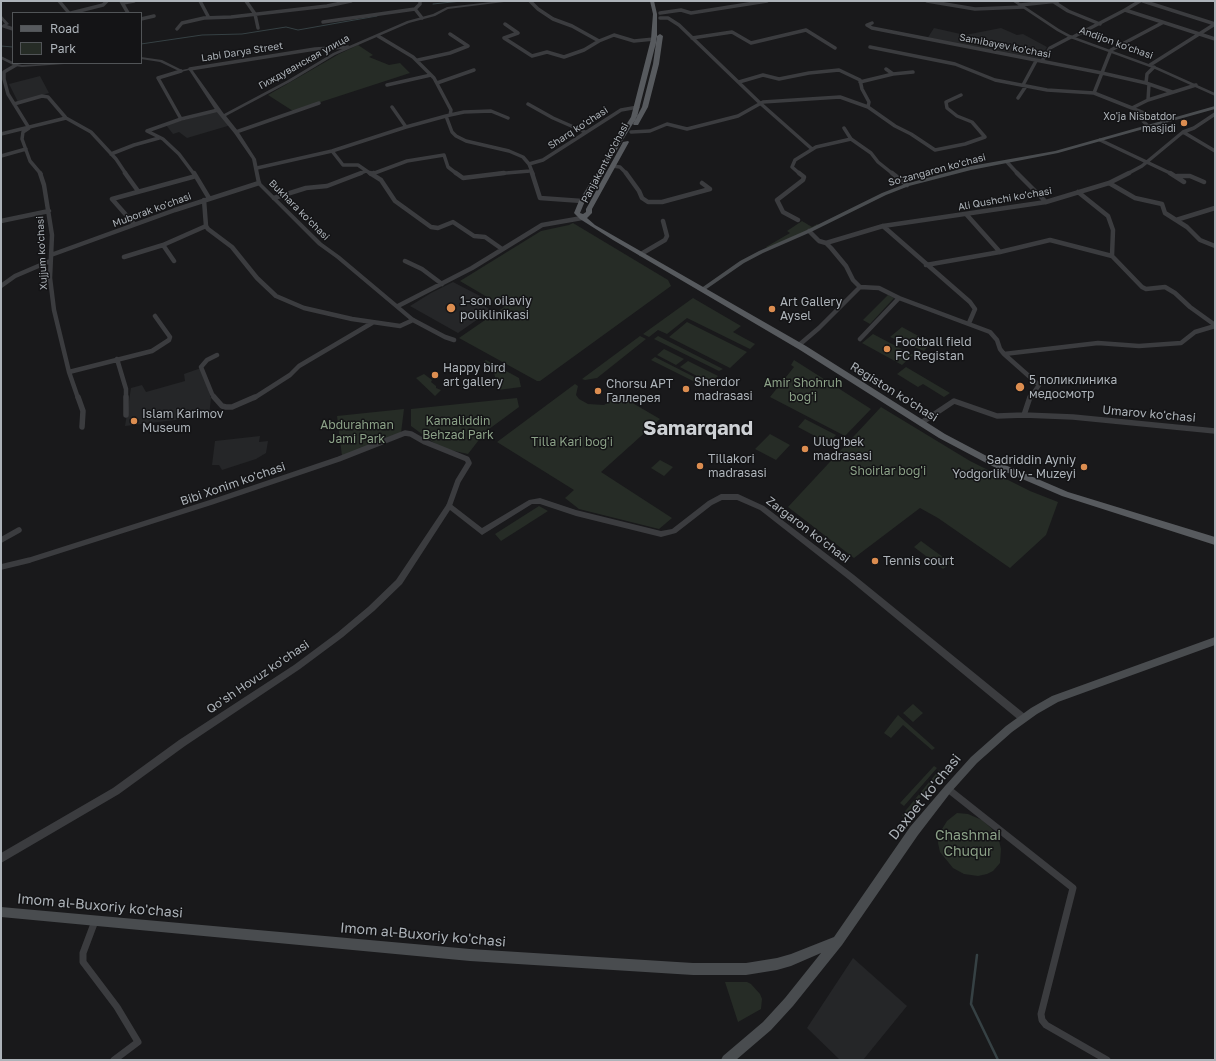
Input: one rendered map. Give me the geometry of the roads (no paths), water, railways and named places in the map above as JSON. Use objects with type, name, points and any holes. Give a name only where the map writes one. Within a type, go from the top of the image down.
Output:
[{"type":"main road","name":"Panjakent ko'chasi","points":[[652,1],[655,14],[654,40],[638,107],[634,117],[582,201],[577,213],[582,218],[589,213],[589,209],[645,107],[656,64],[660,39],[660,15],[658,1]]},
{"type":"main road","name":"So'zangaron ko'chasi","points":[[703,289],[755,255],[809,231],[884,194],[907,185],[971,168],[1056,152],[1215,106]]},
{"type":"main road","name":"Registon ko'chasi","points":[[582,218],[799,346],[942,436],[995,464],[1042,485],[1215,541]]},
{"type":"main road","name":"Daxbet ko'chasi","points":[[727,1060],[773,1020],[838,941],[914,831],[948,789],[985,750],[1024,718],[1044,704],[1215,641]]},
{"type":"main road","name":"Imom al-Buxoriy ko'chasi","points":[[1,912],[470,955],[693,969],[746,969],[777,964],[838,941]]},
{"type":"street","points":[[59,1],[69,12]]},
{"type":"street","points":[[74,12],[103,5],[107,1]]},
{"type":"street","points":[[127,12],[122,2],[134,1]]},
{"type":"street","points":[[200,1],[209,18]]},
{"type":"street","points":[[246,1],[255,14],[258,28]]},
{"type":"street","points":[[177,29],[180,25],[186,22],[209,18],[231,17],[327,6],[351,1]]},
{"type":"street","points":[[323,22],[416,9],[420,4],[420,1]]},
{"type":"street","name":"Гиждуванская улица","points":[[223,116],[290,81],[348,47],[378,36],[408,22],[434,15],[447,8],[510,1]]},
{"type":"street","points":[[530,1],[538,9],[553,19],[572,26],[599,42]]},
{"type":"street","points":[[660,15],[681,10],[691,13],[767,1]]},
{"type":"street","points":[[928,1],[975,9],[1022,6],[1059,1]]},
{"type":"street","name":"Andijon ko'chasi","points":[[1014,1],[1058,30],[1072,37],[1152,66],[1215,95]]},
{"type":"street","points":[[1042,61],[1050,48],[1100,24],[1142,1],[1215,24]]},
{"type":"street","points":[[1054,2],[1068,11],[1100,24]]},
{"type":"street","points":[[416,9],[422,18]]},
{"type":"street","points":[[1125,10],[1215,39]]},
{"type":"street","points":[[660,15],[675,22],[760,103],[812,149]]},
{"type":"street","points":[[1,16],[7,24],[3,26]]},
{"type":"street","points":[[142,19],[154,16]]},
{"type":"street","points":[[1094,93],[1111,50],[1162,22]]},
{"type":"street","name":"Samibayev ko'chasi","points":[[872,23],[868,25],[872,28],[1102,73],[1147,83],[1172,92]]},
{"type":"street","points":[[505,24],[518,33],[504,38],[532,56],[547,52],[564,57],[584,50],[614,35],[634,41],[654,40]]},
{"type":"street","points":[[1148,100],[1147,74],[1152,66],[1215,24]]},
{"type":"street","points":[[692,38],[732,32],[751,43],[806,30],[835,48]]},
{"type":"street","points":[[418,60],[468,46],[450,34]]},
{"type":"street","points":[[378,36],[418,60],[431,75],[437,83],[451,110],[448,115],[452,132],[456,136],[466,141],[509,151],[522,157],[529,164],[530,171],[541,198],[539,204]]},
{"type":"street","name":"Labi Darya Street","points":[[181,71],[315,49],[348,47]]},
{"type":"street","points":[[870,47],[955,64],[995,80],[1047,90],[1094,93],[1147,114],[1143,121],[1148,126]]},
{"type":"street","points":[[1,57],[12,63]]},
{"type":"street","points":[[142,58],[160,61],[181,71]]},
{"type":"street","points":[[1018,98],[1036,61]]},
{"type":"street","points":[[29,128],[8,94],[4,72],[16,65],[40,64]]},
{"type":"street","name":"Bukhara ko'chasi","points":[[190,69],[254,159],[259,183],[320,244],[398,306],[413,320]]},
{"type":"street","points":[[886,69],[893,74]]},
{"type":"street","points":[[437,83],[474,70]]},
{"type":"street","points":[[739,82],[763,74],[779,79],[839,70],[856,77],[860,82],[869,102],[868,107]]},
{"type":"street","points":[[181,71],[158,78],[181,119]]},
{"type":"street","points":[[860,82],[893,74],[913,72]]},
{"type":"street","points":[[387,85],[431,75]]},
{"type":"street","points":[[1132,108],[1148,100],[1196,86]]},
{"type":"street","points":[[631,132],[650,131],[667,124],[687,128],[738,116],[760,103],[791,99],[840,97],[868,107],[895,126],[911,134],[935,150],[965,144],[985,137],[972,122],[957,116],[947,108],[946,102],[961,95]]},
{"type":"street","points":[[14,104],[46,96],[66,118],[89,131],[111,154],[138,191]]},
{"type":"street","points":[[236,132],[319,103]]},
{"type":"street","points":[[528,104],[553,118],[585,132]]},
{"type":"street","points":[[392,107],[406,127]]},
{"type":"street","name":"Sharq ko'chasi","points":[[529,164],[543,160],[621,110],[638,107]]},
{"type":"street","points":[[209,198],[196,176],[179,154],[163,139],[147,131],[181,119],[218,110]]},
{"type":"street","points":[[257,168],[332,151],[406,127],[468,111],[491,111],[508,118]]},
{"type":"street","name":"Ali Qushchi ko'chasi","points":[[826,243],[884,226],[1046,202],[1109,183],[1138,168],[1183,132],[1213,118],[1215,114]]},
{"type":"street","points":[[1,134],[66,118]]},
{"type":"street","name":"Xujjum ko'chasi","points":[[29,128],[24,132],[22,139],[30,161],[41,174],[49,211],[52,235],[50,261],[54,310],[69,372],[83,411],[82,427]]},
{"type":"street","points":[[844,128],[851,139],[871,153],[878,162],[907,185]]},
{"type":"street","points":[[1183,132],[1215,151]]},
{"type":"street","points":[[111,154],[134,145],[159,138]]},
{"type":"street","points":[[798,220],[783,212],[777,200],[803,180],[804,177],[792,167],[795,160],[812,149],[851,139]]},
{"type":"street","points":[[1100,140],[1177,176],[1190,176],[1204,182]]},
{"type":"street","points":[[1,156],[26,149]]},
{"type":"street","points":[[332,151],[343,164],[349,166],[358,165],[381,180],[395,201],[431,227],[438,228],[453,222],[474,236],[485,237],[502,249]]},
{"type":"street","points":[[371,174],[407,161],[444,155],[448,167],[463,178],[530,171]]},
{"type":"street","points":[[1007,162],[1046,202]]},
{"type":"street","points":[[612,166],[620,167],[624,170],[639,191],[642,198],[648,202],[662,202],[710,189],[702,183]]},
{"type":"street","points":[[274,198],[306,188],[327,186],[366,171]]},
{"type":"street","points":[[134,224],[112,199],[196,176]]},
{"type":"street","points":[[1177,176],[1176,178],[1184,182]]},
{"type":"street","name":"Muborak ko'chasi","points":[[51,255],[209,198],[259,183]]},
{"type":"street","points":[[1109,183],[1135,198],[1162,204],[1165,213],[1187,227],[1200,240],[1215,246]]},
{"type":"street","points":[[1078,192],[1108,216],[1113,230],[1112,256]]},
{"type":"street","points":[[541,198],[582,201]]},
{"type":"street","points":[[204,200],[206,226],[208,229],[232,247],[257,278],[276,296],[304,308],[372,323],[400,326],[413,320],[445,337],[454,340]]},
{"type":"street","points":[[1176,220],[1215,208]]},
{"type":"street","points":[[1,221],[49,211]]},
{"type":"street","points":[[966,214],[1000,252]]},
{"type":"street","points":[[398,306],[442,284],[542,226],[582,218]]},
{"type":"street","points":[[642,254],[665,240],[667,236],[663,221]]},
{"type":"street","points":[[124,258],[163,245],[206,226]]},
{"type":"street","points":[[884,226],[926,265],[970,302],[975,309],[969,323]]},
{"type":"street","points":[[809,231],[819,240],[826,243],[846,266],[853,280],[860,287],[879,288],[899,298],[960,322],[969,323],[993,335],[1004,354],[1036,380],[1038,385],[1038,388],[1030,398],[1024,415]]},
{"type":"street","points":[[926,265],[1000,252],[1050,240],[1112,256],[1144,288],[1149,289],[1165,287],[1175,293],[1190,307],[1215,326]]},
{"type":"street","points":[[163,245],[174,261]]},
{"type":"street","points":[[405,260],[422,269],[442,284]]},
{"type":"street","points":[[1,286],[15,276],[50,261]]},
{"type":"street","points":[[799,346],[860,287]]},
{"type":"street","points":[[860,339],[899,298]]},
{"type":"street","points":[[69,372],[152,351],[169,340],[170,337],[155,316]]},
{"type":"street","points":[[217,355],[207,360],[201,366],[212,394],[222,406],[232,407],[277,384],[290,376],[299,366],[372,323]]},
{"type":"street","points":[[1004,354],[1098,343],[1139,346],[1180,343],[1195,332],[1215,326]]},
{"type":"street","points":[[118,359],[126,389],[126,415]]},
{"type":"street","name":"Umarov ko'chasi","points":[[921,423],[952,402],[963,404],[990,416],[1024,415],[1073,417],[1215,431]]},
{"type":"street","name":"Bibi Xonim ko'chasi","points":[[1,566],[30,560],[205,504],[339,459],[405,433],[411,434],[439,449],[467,459]]},
{"type":"street","name":"Qo'sh Hovuz ko'chasi","points":[[1,858],[116,791],[182,743],[297,667],[371,609],[399,582],[449,506],[458,481],[469,463],[467,459]]},
{"type":"street","name":"Zargaron ko'chasi","points":[[449,506],[482,532],[531,502],[540,501],[576,513],[653,533],[663,534],[674,531],[710,503],[721,497],[738,496],[762,508],[852,577],[1024,718]]},
{"type":"street","points":[[1,540],[19,530]]},
{"type":"street","points":[[948,789],[1073,888],[1041,1014],[1042,1020],[1046,1025],[1107,1060]]},
{"type":"street","points":[[95,921],[83,953],[83,962],[117,1007],[138,1042],[114,1060]]},
{"type":"waterway","points":[[433,4],[462,1]]},
{"type":"waterway","points":[[142,44],[202,35],[242,34],[286,27],[298,30],[377,16]]},
{"type":"waterway","points":[[1,46],[12,47]]},
{"type":"waterway","points":[[977,955],[971,1004],[998,1060]]},
{"type":"place","name":"Xo'ja Nisbatdor masjidi","points":[[1184,123]]},
{"type":"place","name":"1-son oilaviy poliklinikasi","points":[[451,308]]},
{"type":"place","name":"Art Gallery Aysel","points":[[772,309]]},
{"type":"place","name":"Football field FC Registan","points":[[887,349]]},
{"type":"place","name":"Happy bird art gallery","points":[[435,375]]},
{"type":"place","name":"5 поликлиника медосмотр","points":[[1020,387]]},
{"type":"place","name":"Sherdor madrasasi","points":[[686,389]]},
{"type":"place","name":"Chorsu АРТ Галлерея","points":[[598,391]]},
{"type":"place","name":"Islam Karimov Museum","points":[[134,421]]},
{"type":"place","name":"Ulug'bek mаdrаsasi","points":[[805,449]]},
{"type":"place","name":"Tillаkori madrasasi","points":[[700,466]]},
{"type":"place","name":"Sadriddin Ayniy Yodgorlik Uy - Muzeyi","points":[[1084,467]]},
{"type":"place","name":"Tennis court","points":[[875,561]]},
{"type":"district","name":"Samarqand","points":[[698,429]]},
{"type":"park label","name":"Amir Shohruh bog'i","points":[[803,390]]},
{"type":"park label","name":"Kamaliddin Behzad Park","points":[[458,428]]},
{"type":"park label","name":"Abdurahman Jami Park","points":[[357,432]]},
{"type":"park label","name":"Tilla Kari bog'i","points":[[572,442]]},
{"type":"park label","name":"Shoirlar bog'i","points":[[888,471]]},
{"type":"park label","name":"Chashmai Chuqur","points":[[968,844]]}]
